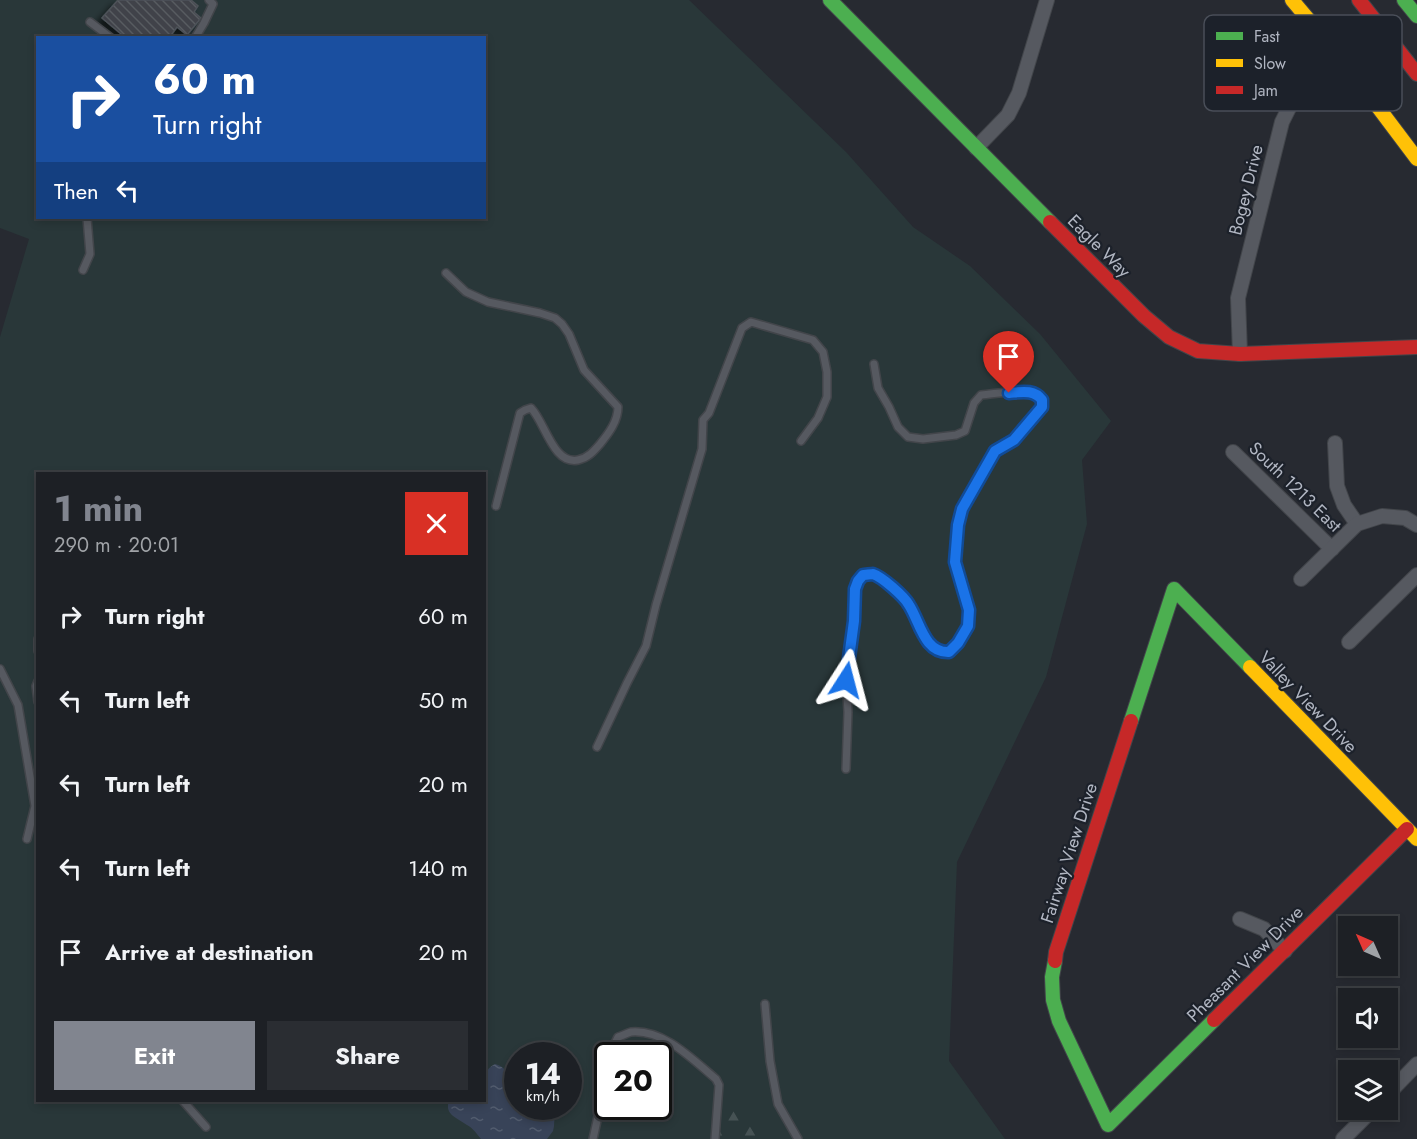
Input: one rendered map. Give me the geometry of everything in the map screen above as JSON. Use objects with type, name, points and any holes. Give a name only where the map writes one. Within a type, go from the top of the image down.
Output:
[{"type":"main road","name":"Eagle Way","points":[[830,0],[1144,316],[1169,337],[1198,351],[1240,354],[1417,347]]},
{"type":"main road","points":[[1292,0],[1305,15]]},
{"type":"main road","points":[[1359,0],[1371,15]]},
{"type":"main road","points":[[1404,0],[1417,16]]},
{"type":"main road","points":[[1402,55],[1417,74]]},
{"type":"main road","points":[[1381,111],[1417,159]]},
{"type":"main road","name":"Valley View Drive","points":[[1173,589],[1412,834]]},
{"type":"main road","name":"Fairway View Drive","points":[[1108,1125],[1059,1021],[1053,1000],[1052,977],[1056,952],[1173,589]]},
{"type":"main road","name":"Pheasant View Drive","points":[[1108,1125],[1285,951],[1412,834]]},
{"type":"street","points":[[976,148],[1008,115],[1018,93],[1047,0]]},
{"type":"street","name":"Bogey Drive","points":[[1240,354],[1239,298],[1282,122],[1288,111]]},
{"type":"street","points":[[1335,443],[1337,486],[1344,505],[1357,524]]},
{"type":"street","name":"South 1213 East","points":[[1233,452],[1332,549]]},
{"type":"street","points":[[1301,579],[1357,524],[1382,516],[1405,518],[1417,525]]},
{"type":"street","points":[[1349,642],[1417,575]]},
{"type":"street","points":[[1240,919],[1264,929],[1285,951]]},
{"type":"street","points":[[1398,1084],[1417,1064]]},
{"type":"street","points":[[1343,1139],[1362,1120]]},
{"type":"lane","points":[[196,36],[212,1]]},
{"type":"lane","points":[[90,22],[108,36]]},
{"type":"lane","points":[[83,270],[90,254],[87,219]]},
{"type":"lane","points":[[446,273],[466,292],[488,302],[555,318],[569,334],[584,370],[618,407],[618,416],[596,449],[585,458],[574,461],[560,454],[531,408],[520,413],[496,506]]},
{"type":"lane","points":[[597,747],[646,646],[702,449],[704,420],[709,413],[742,328],[751,322],[813,340],[824,352],[827,397],[818,418],[801,441]]},
{"type":"lane","points":[[846,769],[848,712],[846,680],[854,621],[855,589],[858,581],[863,575],[873,574],[888,584],[909,605],[916,622],[931,646],[941,652],[949,652],[958,643],[968,626],[969,610],[955,562],[958,525],[962,509],[995,451],[1014,440],[1042,407],[1042,400],[1038,395],[1027,391],[981,396],[974,403],[965,431],[957,435],[922,439],[908,437],[898,427],[878,388],[874,364]]},
{"type":"lane","points":[[0,669],[18,705],[35,806],[27,839]]},
{"type":"lane","points":[[31,782],[36,773]]},
{"type":"lane","points":[[765,1004],[770,1060],[778,1104],[798,1139]]},
{"type":"lane","points":[[616,1042],[618,1037],[630,1032],[653,1034],[670,1042]]},
{"type":"lane","points":[[672,1043],[716,1079],[719,1085],[716,1139]]},
{"type":"lane","points":[[184,1102],[206,1127]]},
{"type":"lane","points":[[592,1139],[596,1120]]},
{"type":"green space","points":[[0,0],[689,0],[846,152],[913,227],[970,266],[1040,334],[1111,421],[1082,460],[1087,524],[1046,677],[957,862],[949,1061],[1005,1139],[0,1139],[0,337],[29,239],[0,228]]},
{"type":"green space","points":[[718,1094],[734,1101],[758,1139],[719,1139]]},
{"type":"water","points":[[495,1064],[504,1069],[504,1120],[554,1120],[553,1131],[547,1139],[481,1139],[471,1128],[450,1113],[449,1102],[486,1102],[487,1071]]},
{"type":"building","points":[[118,0],[191,0],[198,6],[194,12],[201,18],[187,35],[177,27],[170,36],[124,36],[102,18]]},
{"type":"traffic: fast","points":[[830,0],[1050,222]]},
{"type":"traffic: fast","points":[[1404,0],[1417,16]]},
{"type":"traffic: fast","points":[[1131,721],[1174,589],[1250,667]]},
{"type":"traffic: fast","points":[[1055,961],[1052,977],[1053,1000],[1059,1021],[1108,1125],[1214,1020]]},
{"type":"traffic: slow","points":[[1292,0],[1305,15]]},
{"type":"traffic: slow","points":[[1381,111],[1417,159]]},
{"type":"traffic: slow","points":[[1250,667],[1417,839]]},
{"type":"traffic: jam","points":[[1359,0],[1371,15]]},
{"type":"traffic: jam","points":[[1402,55],[1417,74]]},
{"type":"traffic: jam","points":[[1050,222],[1144,316],[1169,337],[1198,351],[1240,354],[1417,347]]},
{"type":"traffic: jam","points":[[1055,961],[1131,721]]},
{"type":"traffic: jam","points":[[1214,1020],[1407,829]]},
{"type":"route","points":[[846,680],[854,621],[855,589],[863,575],[873,574],[900,594],[909,605],[916,622],[931,646],[941,652],[949,652],[958,643],[968,626],[969,610],[955,562],[958,525],[962,509],[995,451],[1014,440],[1042,407],[1042,400],[1038,395],[1027,391],[1009,393]]}]
